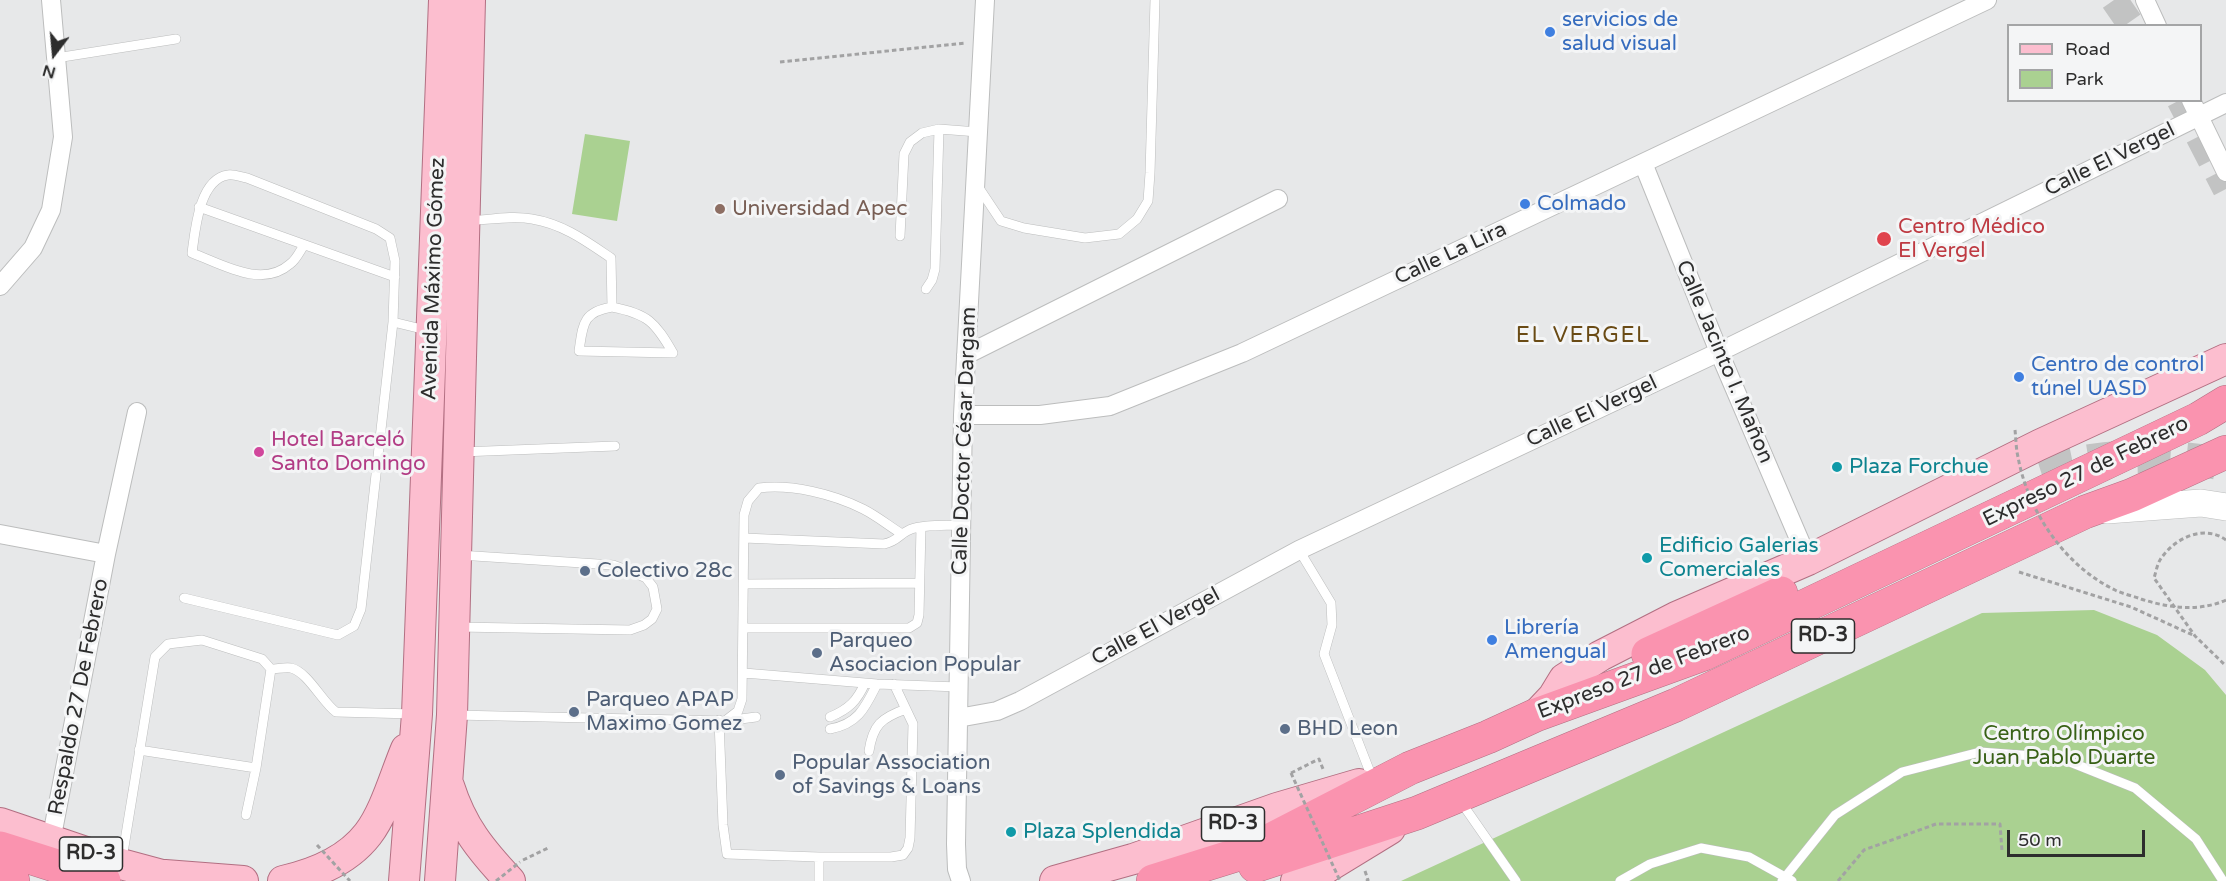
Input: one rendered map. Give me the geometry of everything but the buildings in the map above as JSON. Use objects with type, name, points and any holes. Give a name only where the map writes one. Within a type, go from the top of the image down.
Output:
[{"type":"highway","name":"Expreso 27 de Febrero","points":[[1153,881],[1249,851],[1410,768],[1488,737],[1544,706],[1704,654],[2198,419],[2226,402]]},
{"type":"highway","name":"Expreso 27 de Febrero","points":[[1213,881],[1417,813],[1676,705],[2085,512],[2132,495],[2226,452]]},
{"type":"highway","points":[[1544,706],[2041,472]]},
{"type":"highway","name":"RD-3","points":[[0,848],[113,873]]},
{"type":"highway","points":[[0,877],[13,881]]},
{"type":"main road","name":"Avenida Máximo Gómez","points":[[405,881],[416,721],[444,0]]},
{"type":"main road","name":"Avenida Máximo Gómez","points":[[440,881],[453,715],[470,0]]},
{"type":"main road","name":"RD-3","points":[[1544,706],[1564,679],[1600,656],[1676,617],[1808,560],[2039,445],[2226,359]]},
{"type":"main road","points":[[2085,512],[2201,503],[2226,507]]},
{"type":"main road","points":[[283,881],[306,876],[347,855],[368,835],[378,817],[416,721]]},
{"type":"main road","name":"RD-3","points":[[1056,881],[1133,859],[1278,808],[1410,768]]},
{"type":"main road","points":[[447,780],[454,802],[479,848],[515,872]]},
{"type":"main road","name":"RD-3","points":[[1296,881],[1318,873],[1417,813]]},
{"type":"main road","name":"RD-3","points":[[0,823],[51,841],[113,873],[175,878]]},
{"type":"main road","points":[[175,878],[243,881]]},
{"type":"street","points":[[0,286],[33,248],[51,210],[63,137],[51,0]]},
{"type":"street","name":"Calle Doctor César Dargam","points":[[961,881],[957,869],[956,844],[963,415],[985,0]]},
{"type":"street","name":"Calle La Lira","points":[[963,415],[1040,415],[1110,406],[1242,353],[1987,0]]},
{"type":"street","points":[[2145,0],[2156,24]]},
{"type":"street","name":"Calle El Vergel","points":[[958,718],[997,711],[1020,701],[1299,550],[1719,352],[2195,108],[2226,103]]},
{"type":"street","points":[[2195,108],[2226,172]]},
{"type":"street","name":"Calle Jacinto I. Mañon","points":[[1643,163],[1719,352],[1808,560]]},
{"type":"street","points":[[966,355],[1278,199]]},
{"type":"street","name":"Respaldo 27 De Febrero","points":[[51,841],[106,554],[137,412]]},
{"type":"street","points":[[0,534],[106,554]]},
{"type":"lane","points":[[975,183],[1001,221],[1024,228],[1085,238],[1119,234],[1137,219],[1148,201],[1155,0]]},
{"type":"lane","points":[[56,58],[176,39]]},
{"type":"lane","points":[[900,236],[904,154],[910,142],[922,133],[939,129],[978,132]]},
{"type":"lane","points":[[926,289],[932,280],[934,269],[939,129]]},
{"type":"lane","points":[[184,598],[338,635],[354,626],[361,609],[393,322],[395,255],[390,238],[376,229],[247,178],[230,175],[220,177],[210,186],[199,207],[192,253],[256,276],[273,276],[291,264],[304,245]]},
{"type":"lane","points":[[199,207],[395,278]]},
{"type":"lane","points":[[465,222],[531,219],[577,234],[611,258],[612,307]]},
{"type":"lane","points":[[612,307],[633,311],[650,321],[658,328],[673,353],[579,351],[587,317],[599,309],[612,307]]},
{"type":"lane","points":[[393,322],[432,331]]},
{"type":"lane","points":[[459,452],[615,446]]},
{"type":"lane","points":[[722,721],[738,711],[742,699],[744,515],[748,501],[759,488],[774,486],[821,494],[862,509],[902,534]]},
{"type":"lane","points":[[744,538],[884,544],[895,542],[902,534],[921,527],[961,525]]},
{"type":"lane","points":[[744,628],[909,628],[917,623],[921,527]]},
{"type":"lane","points":[[1299,550],[1331,603],[1332,625],[1324,654],[1373,780]]},
{"type":"lane","points":[[454,627],[630,630],[644,626],[652,619],[657,609],[653,587],[646,578],[613,565],[457,555]]},
{"type":"lane","points":[[744,584],[920,584]]},
{"type":"lane","points":[[113,873],[139,750],[155,657],[168,644],[202,640],[262,659],[271,669]]},
{"type":"lane","points":[[271,669],[291,668],[306,678],[336,712],[416,721]]},
{"type":"lane","points":[[246,815],[256,768],[271,669]]},
{"type":"lane","points":[[744,673],[877,684],[959,687]]},
{"type":"lane","points":[[830,717],[846,710],[858,698],[865,683]]},
{"type":"lane","points":[[830,729],[846,726],[867,704],[877,684]]},
{"type":"lane","points":[[722,721],[723,825],[727,854],[819,857],[903,855],[908,848],[913,724],[894,684]]},
{"type":"lane","points":[[869,751],[872,733],[879,724],[889,715],[906,709]]},
{"type":"lane","points":[[453,715],[722,721],[756,717]]},
{"type":"lane","points":[[139,750],[256,768]]},
{"type":"lane","points":[[1620,881],[1650,864],[1701,848],[1749,857],[1786,879],[1834,815],[1902,772],[1980,752],[2060,758],[2134,788],[2196,839],[2223,881]]},
{"type":"lane","points":[[1457,796],[1516,881]]},
{"type":"lane","points":[[819,857],[819,881]]},
{"type":"path","points":[[780,62],[983,41]]},
{"type":"path","points":[[2015,430],[2018,458],[2027,488],[2046,529],[2076,564],[2115,590],[2157,604],[2194,608],[2226,600]]},
{"type":"path","points":[[2226,540],[2217,534],[2197,533],[2178,540],[2160,560],[2154,578],[2195,636],[2226,666]]},
{"type":"path","points":[[1981,561],[2131,607],[2195,636]]},
{"type":"path","points":[[1319,759],[1291,773],[1340,881]]},
{"type":"path","points":[[1838,881],[1864,850],[1936,824],[2000,824],[2001,851]]},
{"type":"path","points":[[317,845],[350,881]]},
{"type":"path","points":[[496,881],[515,872],[548,848]]},
{"type":"green space","points":[[585,134],[630,141],[617,221],[572,214]]},
{"type":"green space","name":"Centro Olímpico Juan Pablo Duarte","points":[[2094,610],[2157,635],[2205,670],[2226,695],[2226,881],[1401,881],[1982,613]]},
{"type":"tunnel","points":[[2114,0],[2131,24]]},
{"type":"tunnel","points":[[2181,102],[2226,189]]},
{"type":"tunnel","points":[[2041,472],[2084,462],[2128,457],[2172,458],[2216,463]]},
{"type":"place","name":"servicios de salud visual","points":[[1550,32]]},
{"type":"place","name":"Colmado","points":[[1525,204]]},
{"type":"place","name":"Universidad Apec","points":[[720,209]]},
{"type":"place","name":"Centro Médico El Vergel","points":[[1884,239]]},
{"type":"place","name":"Centro de control túnel UASD","points":[[2019,377]]},
{"type":"place","name":"Hotel Barceló Santo Domingo","points":[[259,452]]},
{"type":"place","name":"Plaza Forchue","points":[[1837,467]]},
{"type":"place","name":"Edificio Galerias Comerciales","points":[[1647,558]]},
{"type":"place","name":"Colectivo 28c","points":[[585,571]]},
{"type":"place","name":"Librería Amengual","points":[[1492,640]]},
{"type":"place","name":"Parqueo Asociacion Popular","points":[[817,653]]},
{"type":"place","name":"Parqueo APAP Maximo Gomez","points":[[574,712]]},
{"type":"place","name":"BHD Leon","points":[[1285,729]]},
{"type":"place","name":"Popular Association of Savings & Loans","points":[[780,775]]},
{"type":"place","name":"Plaza Splendida","points":[[1011,832]]},
{"type":"district","name":"EL VERGEL","points":[[1583,336]]}]
